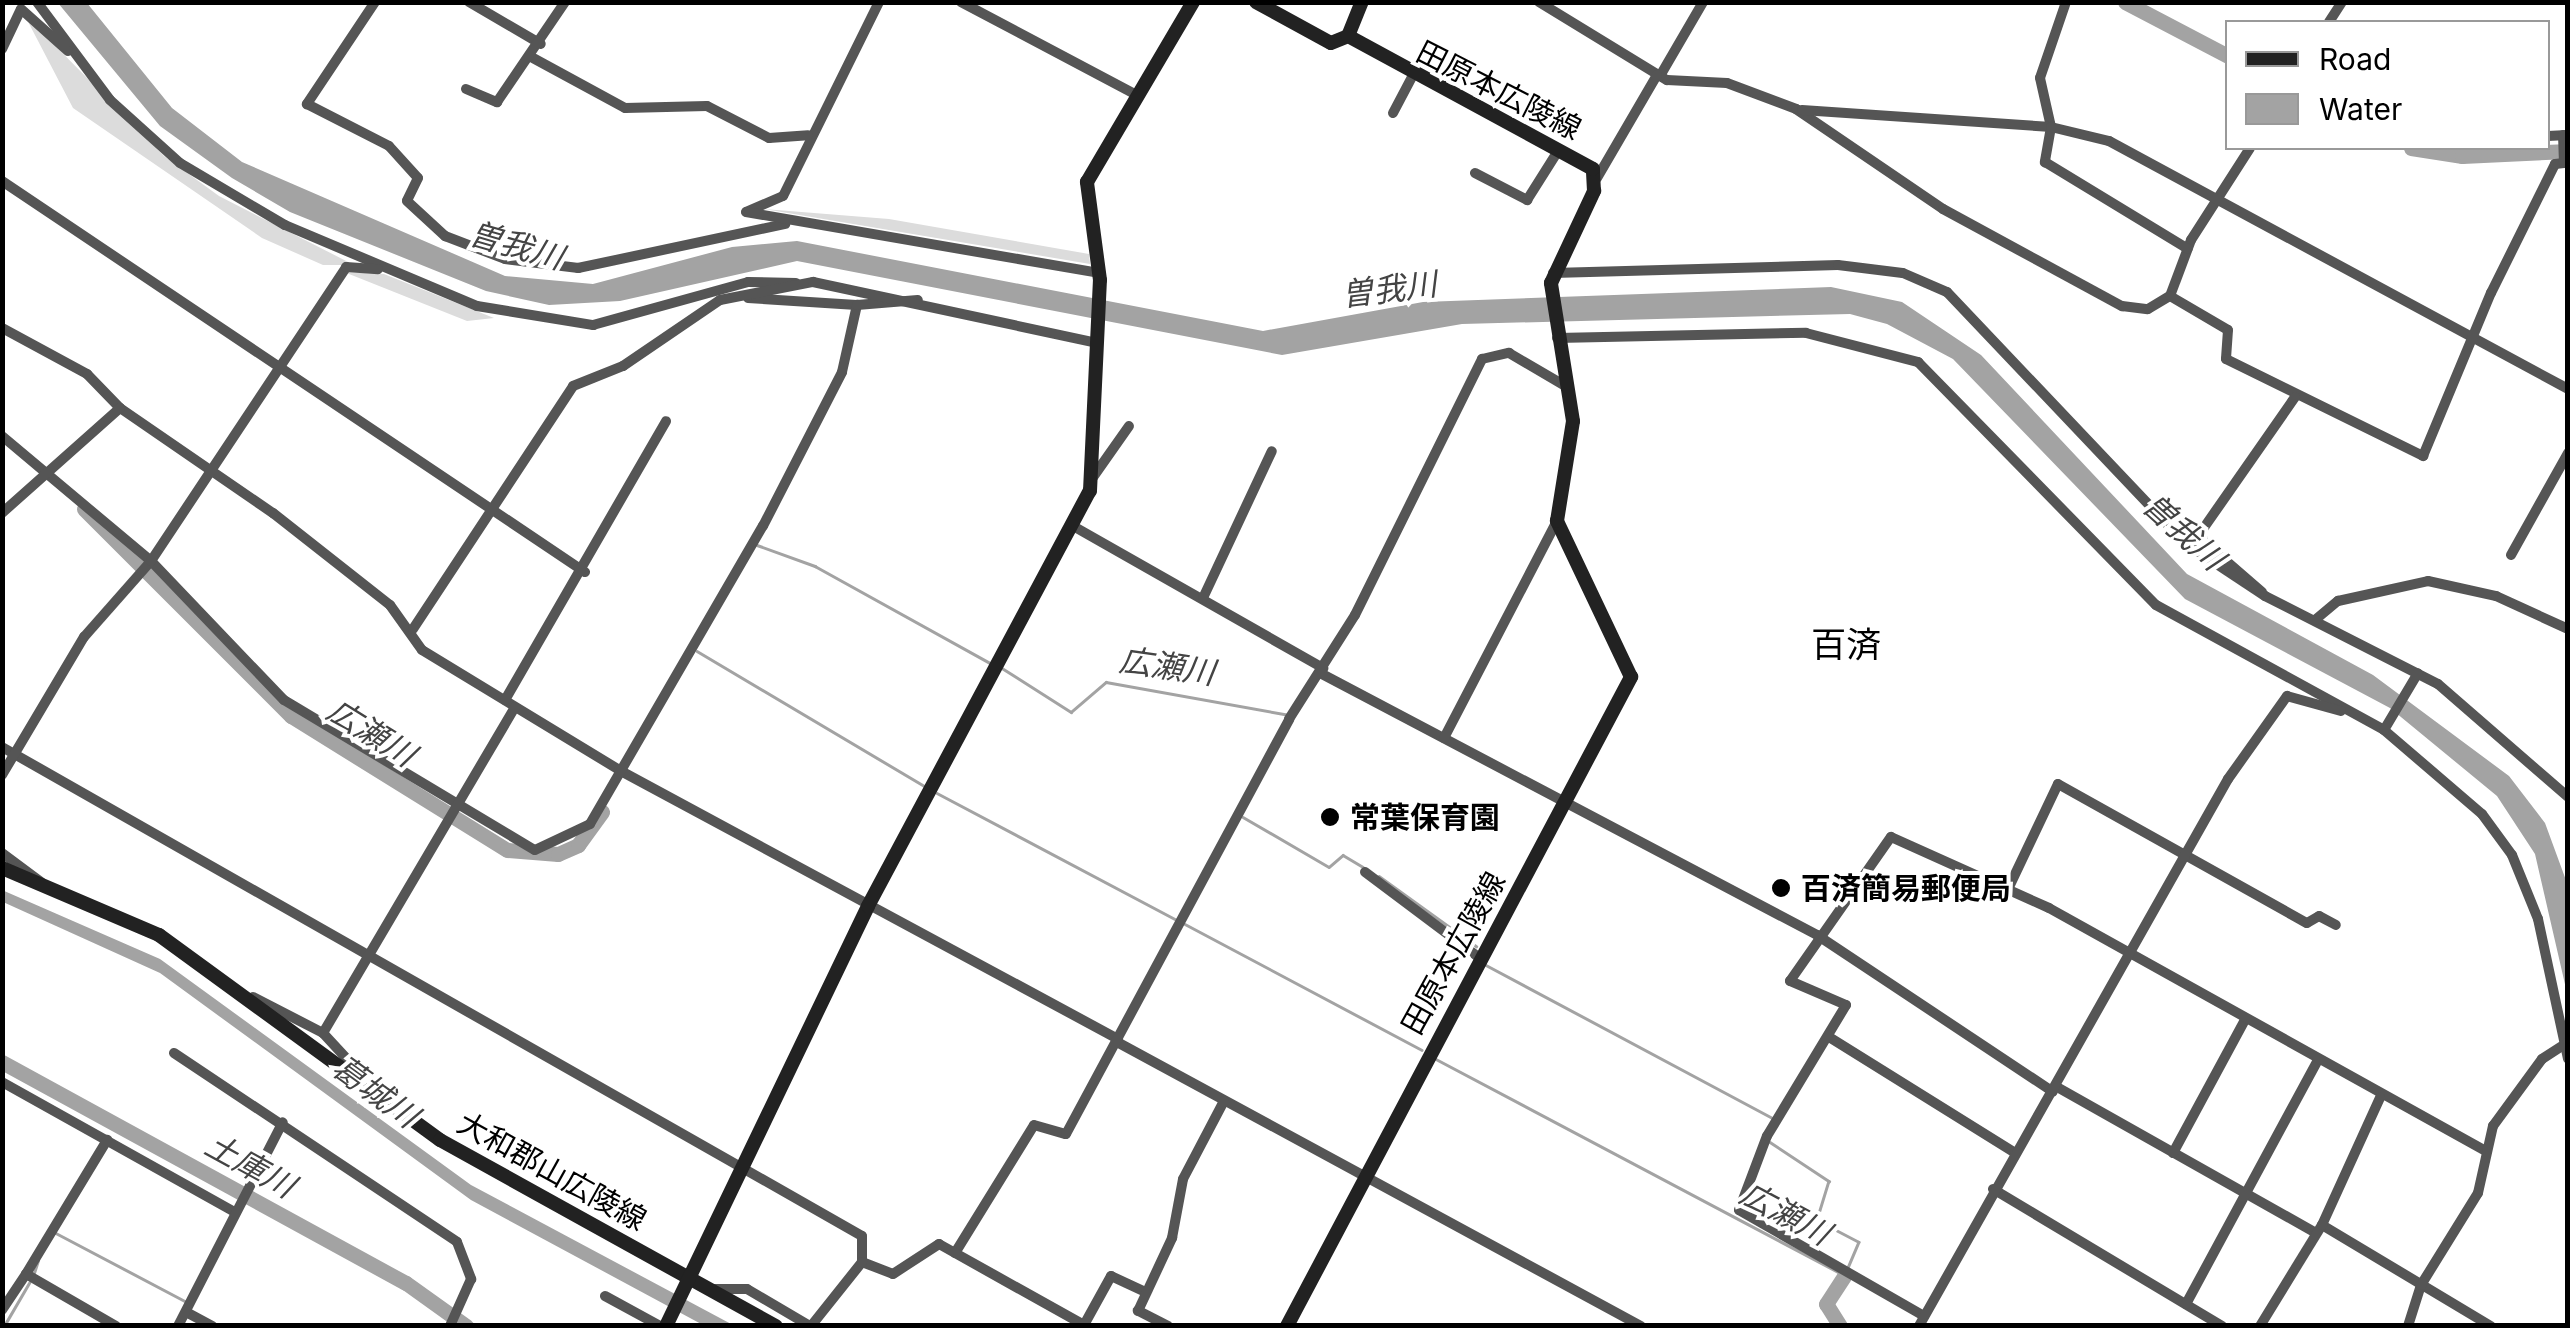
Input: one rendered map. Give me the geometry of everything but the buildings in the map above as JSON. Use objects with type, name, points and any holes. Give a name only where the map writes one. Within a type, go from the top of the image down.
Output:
[{"type":"main road","points":[[663,1326],[868,906],[999,667],[1073,526],[1092,480],[1100,276],[1087,182],[1193,2]]},
{"type":"main road","points":[[1256,2],[1331,43],[1348,36],[1362,2]]},
{"type":"main road","name":"田原本広陵線","points":[[1287,1326],[1362,1176],[1632,678],[1557,522],[1569,388],[1555,332],[1551,278],[1597,178],[1558,152],[1412,77],[1348,36]]},
{"type":"main road","name":"大和郡山広陵線","points":[[2,868],[159,935],[243,992],[381,1099],[776,1326]]},
{"type":"street","points":[[37,2],[73,54]]},
{"type":"street","points":[[375,2],[307,104],[390,146],[418,178],[407,201],[445,236],[505,259],[578,268],[785,224]]},
{"type":"street","points":[[469,2],[541,44]]},
{"type":"street","points":[[466,89],[497,102],[533,58],[565,2]]},
{"type":"street","points":[[879,2],[808,135],[783,196],[746,209],[785,224],[1100,276]]},
{"type":"street","points":[[961,2],[1136,95]]},
{"type":"street","points":[[1540,2],[1658,75],[1727,83],[1796,109],[1942,209],[2115,304],[2148,308],[2170,296],[2188,249],[2249,150]]},
{"type":"street","points":[[1597,178],[1703,2]]},
{"type":"street","points":[[2066,2],[2040,78],[2051,127],[2045,162],[2188,249]]},
{"type":"street","points":[[2,49],[22,9],[73,54],[180,164],[384,269],[526,320],[593,325],[748,282],[796,283],[918,300],[1097,340]]},
{"type":"street","points":[[533,58],[625,108],[707,106],[769,138],[808,135]]},
{"type":"street","points":[[1393,113],[1412,77]]},
{"type":"street","points":[[1796,109],[2051,127],[2109,141],[2220,197],[2568,389]]},
{"type":"street","points":[[2170,296],[2228,330],[2220,355],[2295,397],[2423,456],[2472,336],[2564,160],[2565,135]]},
{"type":"street","points":[[1475,173],[1528,200],[1558,152]]},
{"type":"street","points":[[2,181],[489,515],[585,572]]},
{"type":"street","points":[[1551,278],[1838,265],[1923,279],[2006,346],[2156,520],[2265,596],[2416,676],[2564,784],[2568,797]]},
{"type":"street","points":[[2,775],[84,637],[150,563],[346,268],[384,269]]},
{"type":"street","points":[[412,629],[573,386],[623,366],[720,300],[796,283]]},
{"type":"street","points":[[687,300],[857,305],[918,300]]},
{"type":"street","points":[[2,436],[150,563],[284,700],[454,812],[534,850],[590,824],[624,772],[822,411],[857,305]]},
{"type":"street","points":[[2,328],[87,374],[120,408],[211,468],[412,629],[422,650],[510,704],[624,772],[1641,1326]]},
{"type":"street","points":[[1555,332],[1806,334],[1918,362],[2156,605],[2365,720]]},
{"type":"street","points":[[955,1252],[1034,1125],[1066,1134],[1291,716],[1322,671],[1482,358],[1509,353],[1569,388]]},
{"type":"street","points":[[2265,596],[2202,540],[2203,529],[2295,397]]},
{"type":"street","points":[[2,514],[42,469],[120,408]]},
{"type":"street","points":[[324,1033],[454,812],[666,421]]},
{"type":"street","points":[[1092,480],[1129,426]]},
{"type":"street","points":[[1203,598],[1272,451]]},
{"type":"street","points":[[2510,555],[2568,453]]},
{"type":"street","points":[[1444,738],[1557,522]]},
{"type":"street","points":[[1073,526],[1203,598],[1322,671],[1566,805],[1817,935],[2055,1090],[2317,1228],[2491,1326]]},
{"type":"street","points":[[2315,620],[2338,600],[2428,581],[2496,596],[2568,629]]},
{"type":"street","points":[[2386,727],[2416,676]]},
{"type":"street","points":[[2483,1150],[2380,1098],[2133,954],[2009,888],[1892,837],[1817,935],[1790,981],[1846,1006],[1777,1120],[1739,1210],[1922,1321],[2014,1152],[2055,1090],[2133,954],[2189,856],[2228,779],[2287,696],[2386,727],[2482,814],[2512,855],[2538,919],[2568,1059]]},
{"type":"street","points":[[2,747],[372,952],[738,1169],[862,1236],[862,1262],[810,1326],[747,1289],[710,1289]]},
{"type":"street","points":[[2009,888],[2058,784],[2307,923],[2319,916],[2336,925]]},
{"type":"street","points":[[2,853],[42,883]]},
{"type":"street","points":[[1365,872],[1433,914],[1481,959]]},
{"type":"street","points":[[243,992],[324,1033],[381,1099]]},
{"type":"street","points":[[2173,1153],[2246,1020]]},
{"type":"street","points":[[1829,1037],[2014,1152]]},
{"type":"street","points":[[2408,1326],[2421,1285],[2478,1193],[2483,1150],[2506,1104],[2564,1044]]},
{"type":"street","points":[[174,1053],[284,1122],[457,1242],[471,1279],[450,1324]]},
{"type":"street","points":[[2186,1304],[2317,1062]]},
{"type":"street","points":[[2,1082],[238,1208]]},
{"type":"street","points":[[2260,1326],[2317,1228],[2380,1098]]},
{"type":"street","points":[[1168,1326],[1138,1311],[1172,1238],[1183,1179],[1224,1100]]},
{"type":"street","points":[[178,1326],[284,1122]]},
{"type":"street","points":[[2,1310],[107,1140]]},
{"type":"street","points":[[1994,1189],[2222,1326]]},
{"type":"street","points":[[862,1262],[893,1274],[935,1245],[955,1252],[1084,1325],[1111,1276],[1144,1292]]},
{"type":"street","points":[[26,1274],[116,1326]]},
{"type":"street","points":[[606,1296],[663,1326]]},
{"type":"street","points":[[186,1312],[212,1326]]},
{"type":"shaded area","points":[[24,14],[164,156],[219,196],[354,265],[323,265],[262,238],[73,108]]},
{"type":"shaded area","points":[[764,209],[889,219],[1089,254],[1090,264]]},
{"type":"shaded area","points":[[344,272],[384,274],[494,318],[467,321]]},
{"type":"water","points":[[58,3],[87,3],[172,108],[242,162],[505,276],[593,284],[732,247],[797,241],[1263,331],[1423,302],[1831,287],[1902,302],[1981,355],[2187,574],[2373,675],[2509,776],[2545,823],[2567,883],[2567,993],[2535,854],[2497,796],[2390,708],[2185,599],[1953,359],[1887,324],[1850,314],[1462,324],[1282,355],[797,261],[620,301],[549,305],[486,291],[290,212],[232,178],[160,126]]},
{"type":"water","points":[[2,890],[160,959],[471,1185],[733,1325],[703,1325],[471,1200],[160,973],[3,902]]},
{"type":"waterway","points":[[2125,2],[2225,54]]},
{"type":"waterway","points":[[2424,150],[2462,156],[2568,151]]},
{"type":"waterway","name":"広瀬川","points":[[84,509],[291,716],[507,850],[558,854],[578,845],[602,812]]},
{"type":"waterway","name":"広瀬川","points":[[757,545],[815,566],[990,663]]},
{"type":"waterway","name":"広瀬川","points":[[697,651],[926,787]]},
{"type":"waterway","name":"広瀬川","points":[[1002,668],[1071,712],[1106,682],[1289,715]]},
{"type":"waterway","name":"広瀬川","points":[[937,793],[1177,920]]},
{"type":"waterway","name":"広瀬川","points":[[1243,817],[1329,867],[1343,855],[1363,867]]},
{"type":"waterway","name":"広瀬川","points":[[1379,876],[1476,946]]},
{"type":"waterway","name":"広瀬川","points":[[1185,924],[1422,1050]]},
{"type":"waterway","name":"広瀬川","points":[[1486,965],[1775,1119]]},
{"type":"waterway","name":"広瀬川","points":[[1436,1059],[1844,1275]]},
{"type":"waterway","name":"土庫川","points":[[2,1062],[406,1283],[466,1326]]},
{"type":"waterway","name":"広瀬川","points":[[1770,1142],[1829,1181],[1817,1220],[1859,1242],[1848,1268]]},
{"type":"waterway","points":[[54,1232],[185,1301]]},
{"type":"waterway","points":[[33,1276],[38,1261]]},
{"type":"waterway","name":"広瀬川","points":[[1840,1326],[1826,1304],[1844,1276]]},
{"type":"waterway","points":[[4,1326],[29,1283]]},
{"type":"place","name":"常葉保育園","points":[[1330,817]]},
{"type":"place","name":"百済簡易郵便局","points":[[1781,888]]},
{"type":"district","name":"百済","points":[[1846,644]]},
{"type":"water label","name":"曽我川","points":[[516,246]]},
{"type":"water label","name":"曽我川","points":[[1389,290]]},
{"type":"water label","name":"曽我川","points":[[2183,532]]},
{"type":"water label","name":"葛城川","points":[[375,1092]]}]
